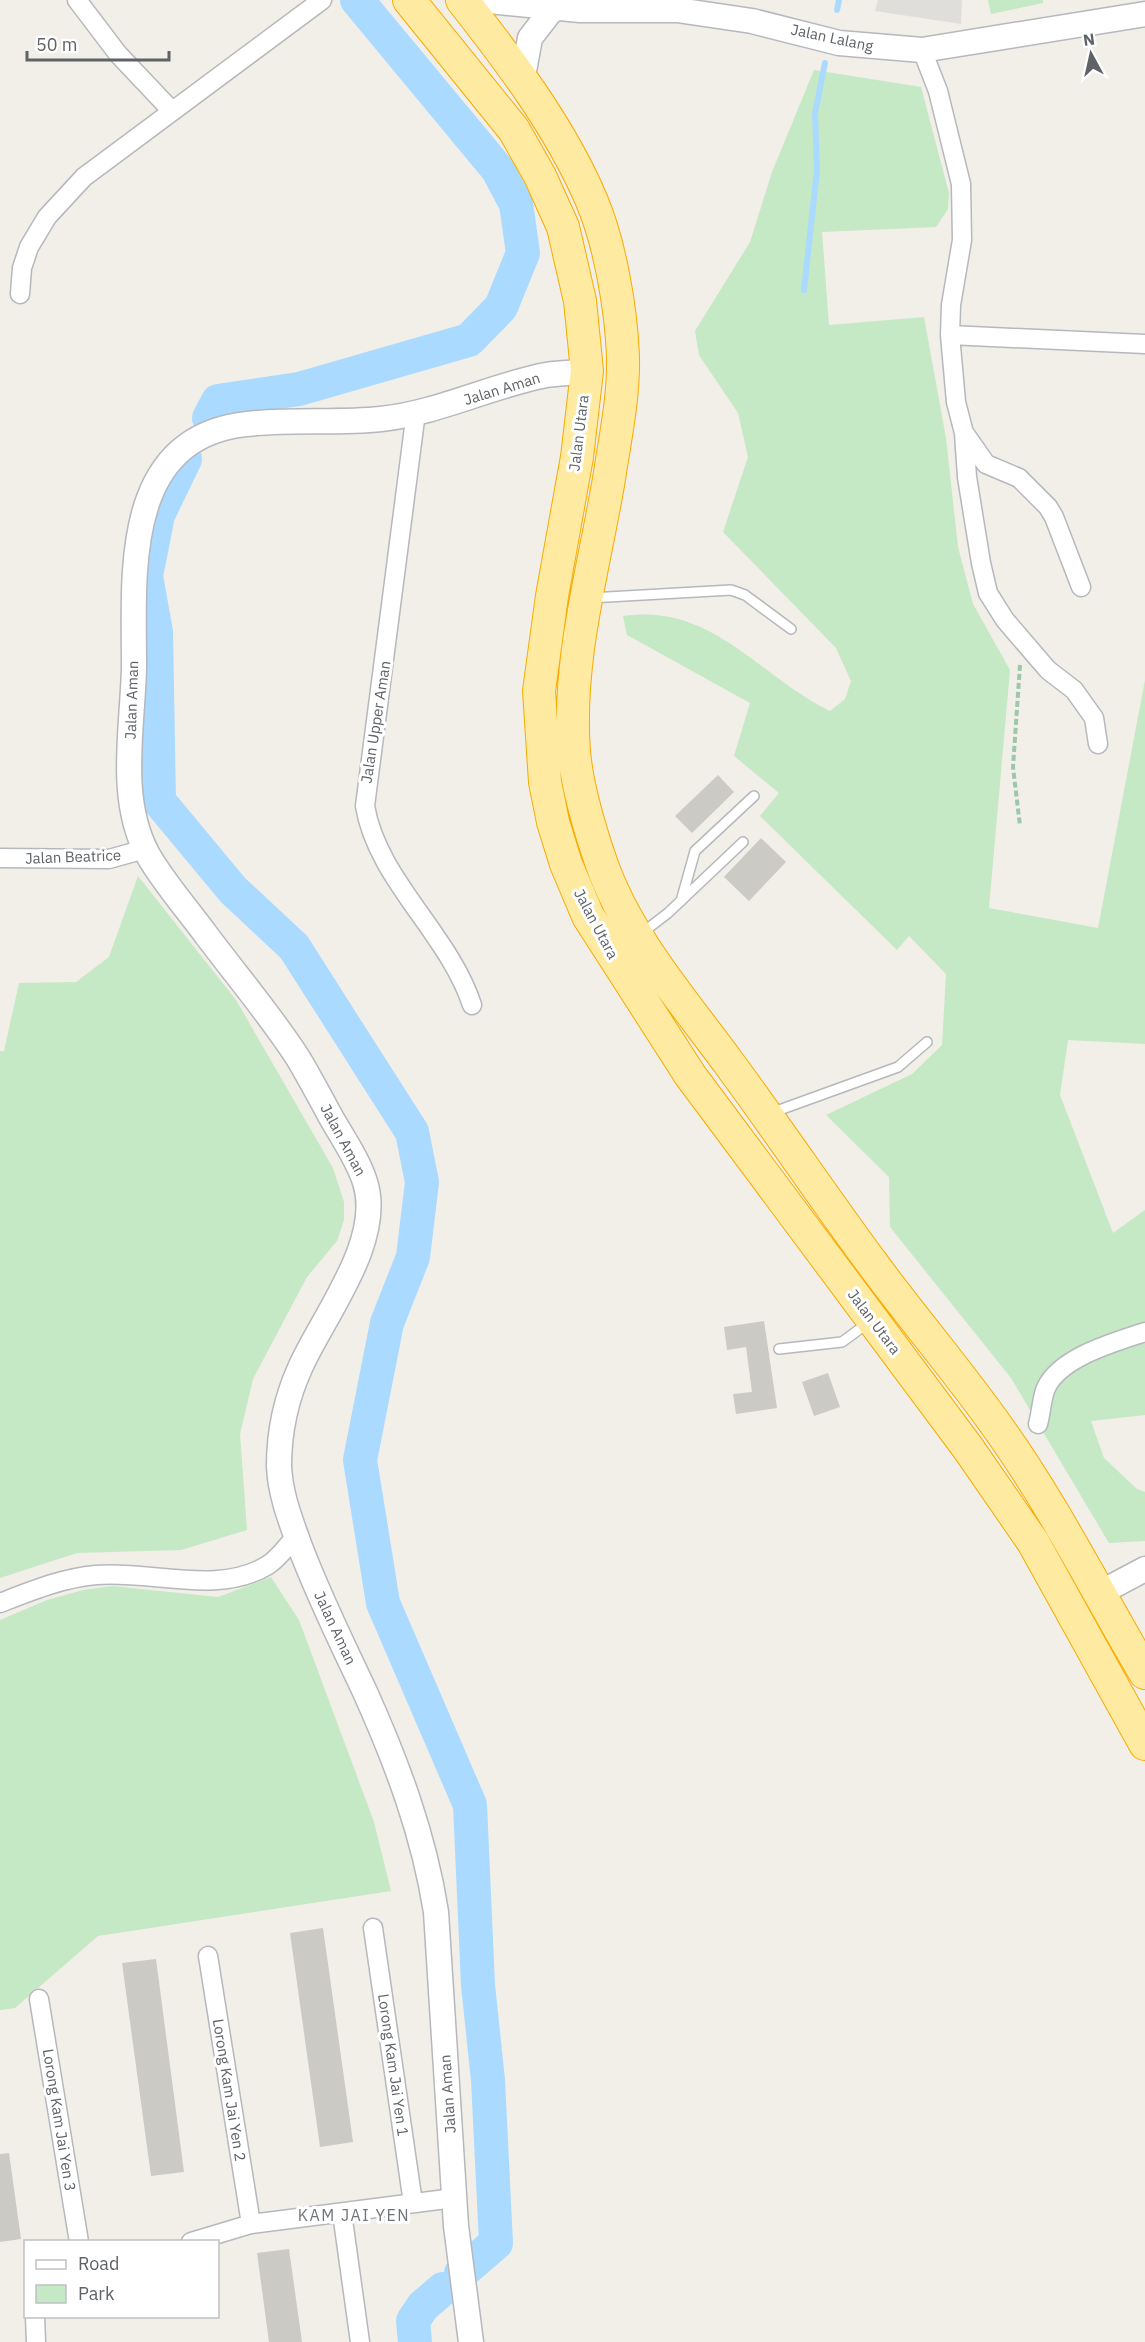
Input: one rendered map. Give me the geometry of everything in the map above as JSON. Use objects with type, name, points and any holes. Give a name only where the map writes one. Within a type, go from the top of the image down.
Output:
[{"type":"highway","name":"Jalan Utara","points":[[409,0],[514,130],[540,176],[563,227],[580,301],[587,371],[577,457],[552,596],[539,691],[545,782],[553,822],[566,864],[588,916],[690,1075],[968,1448],[1033,1542],[1145,1744]]},
{"type":"highway","name":"Jalan Utara","points":[[462,0],[550,122],[591,199],[605,240],[623,357],[621,407],[577,657],[573,701],[574,753],[580,788],[602,862],[618,901],[638,936],[871,1262],[998,1427],[1057,1518],[1098,1594],[1145,1673]]},
{"type":"highway","points":[[550,122],[588,241],[609,339],[609,357],[602,367],[587,371]]},
{"type":"street","points":[[77,0],[118,54],[171,110]]},
{"type":"street","points":[[20,294],[22,268],[28,247],[47,217],[84,177],[171,110],[322,0]]},
{"type":"street","name":"Jalan Lalang","points":[[478,0],[554,7],[710,13],[839,43],[922,50],[1145,14]]},
{"type":"street","points":[[522,82],[530,38],[554,7]]},
{"type":"street","points":[[922,50],[938,92],[962,184],[962,240],[951,305],[950,335],[956,402],[964,433],[967,477],[988,593],[1005,620],[1048,670],[1074,690],[1084,703],[1094,718],[1098,744]]},
{"type":"street","points":[[950,335],[1145,344]]},
{"type":"street","name":"Jalan Aman","points":[[471,2342],[465,2310],[454,2198],[436,1912],[430,1871],[412,1809],[389,1749],[313,1581],[288,1513],[279,1472],[280,1433],[289,1395],[300,1367],[361,1247],[368,1204],[367,1186],[297,1057],[145,849],[135,824],[129,778],[134,713],[133,576],[137,545],[156,478],[173,456],[195,439],[240,425],[384,419],[445,407],[546,375],[587,371]]},
{"type":"street","name":"Jalan Upper Aman","points":[[416,412],[365,806],[371,831],[453,962],[466,986],[472,1005]]},
{"type":"street","points":[[964,433],[986,464],[1019,478],[1048,507],[1081,587]]},
{"type":"street","name":"Jalan Beatrice","points":[[0,858],[110,859],[145,849]]},
{"type":"street","points":[[1038,1424],[1046,1389],[1059,1372],[1077,1358],[1095,1349],[1145,1332]]},
{"type":"street","points":[[0,1603],[53,1583],[97,1575],[228,1579],[269,1565],[296,1536]]},
{"type":"street","points":[[1098,1594],[1145,1569]]},
{"type":"street","name":"Lorong Kam Jai Yen 1","points":[[373,1928],[413,2203]]},
{"type":"street","name":"Lorong Kam Jai Yen 2","points":[[208,1956],[251,2224]]},
{"type":"street","name":"Lorong Kam Jai Yen 3","points":[[39,1999],[79,2240]]},
{"type":"street","points":[[195,2240],[251,2224],[454,2198]]},
{"type":"street","points":[[342,2213],[360,2342]]},
{"type":"street","points":[[35,2318],[36,2342]]},
{"type":"lane","points":[[588,598],[731,590],[745,595],[791,629]]},
{"type":"lane","points":[[681,901],[695,851],[754,796]]},
{"type":"lane","points":[[638,936],[681,901],[743,842]]},
{"type":"lane","points":[[766,1115],[898,1067],[927,1042]]},
{"type":"lane","points":[[779,1349],[842,1342],[873,1320]]},
{"type":"path","points":[[1020,826],[1013,767],[1022,640]]},
{"type":"shaded area","points":[[878,0],[962,0],[961,24],[875,11]]},
{"type":"green space","points":[[988,0],[1043,0],[1043,3],[991,14]]},
{"type":"green space","points":[[814,70],[921,87],[949,193],[948,209],[936,227],[822,232],[829,325],[924,317],[946,438],[958,547],[973,604],[1010,670],[989,908],[1098,928],[1145,680],[1145,1044],[1068,1040],[1060,1095],[1113,1233],[1145,1210],[1145,1415],[1091,1421],[1104,1458],[1137,1489],[1145,1492],[1145,1541],[1109,1543],[1011,1378],[890,1227],[889,1177],[826,1115],[912,1074],[942,1045],[946,974],[909,936],[897,950],[760,816],[779,793],[734,756],[750,703],[627,635],[623,616],[655,615],[683,620],[709,631],[804,696],[830,711],[845,699],[851,681],[836,648],[723,532],[748,457],[738,413],[699,355],[695,331],[750,242],[772,172]]},
{"type":"green space","points":[[138,876],[236,1000],[333,1168],[344,1202],[344,1220],[337,1241],[307,1277],[253,1379],[240,1434],[247,1530],[181,1550],[77,1553],[0,1578],[0,1051],[4,1051],[19,983],[76,982],[109,957]]},
{"type":"green space","points":[[271,1577],[299,1620],[374,1822],[391,1891],[98,1936],[15,2008],[0,2010],[0,1620],[47,1600],[83,1590],[112,1586],[218,1597]]},
{"type":"building","points":[[718,775],[734,792],[692,833],[675,816]]},
{"type":"building","points":[[761,838],[786,862],[749,901],[724,877]]},
{"type":"building","points":[[764,1321],[777,1408],[736,1414],[733,1394],[752,1392],[746,1347],[727,1350],[724,1327]]},
{"type":"building","points":[[828,1373],[840,1407],[814,1416],[802,1382]]},
{"type":"building","points":[[323,1928],[353,2142],[320,2147],[290,1933]]},
{"type":"building","points":[[156,1959],[184,2172],[151,2176],[122,1963]]},
{"type":"building","points":[[9,2153],[21,2239],[0,2242],[0,2154]]},
{"type":"building","points":[[289,2249],[302,2342],[269,2342],[257,2253]]},
{"type":"waterway","points":[[209,418],[218,401],[299,389],[469,340],[501,307],[523,253],[516,204],[498,170],[357,0]]},
{"type":"waterway","points":[[837,10],[839,0]]},
{"type":"waterway","points":[[804,290],[817,170],[815,113],[825,63]]},
{"type":"waterway","points":[[185,459],[158,515],[146,576],[156,632],[159,801],[233,890],[294,947],[412,1132],[422,1182],[413,1257],[387,1323],[360,1460],[383,1603],[470,1805],[478,1985],[488,2080],[496,2243],[461,2273]]},
{"type":"waterway","points":[[415,2342],[413,2321],[423,2306],[443,2289]]},
{"type":"district","name":"KAM JAI YEN","points":[[354,2215]]}]
